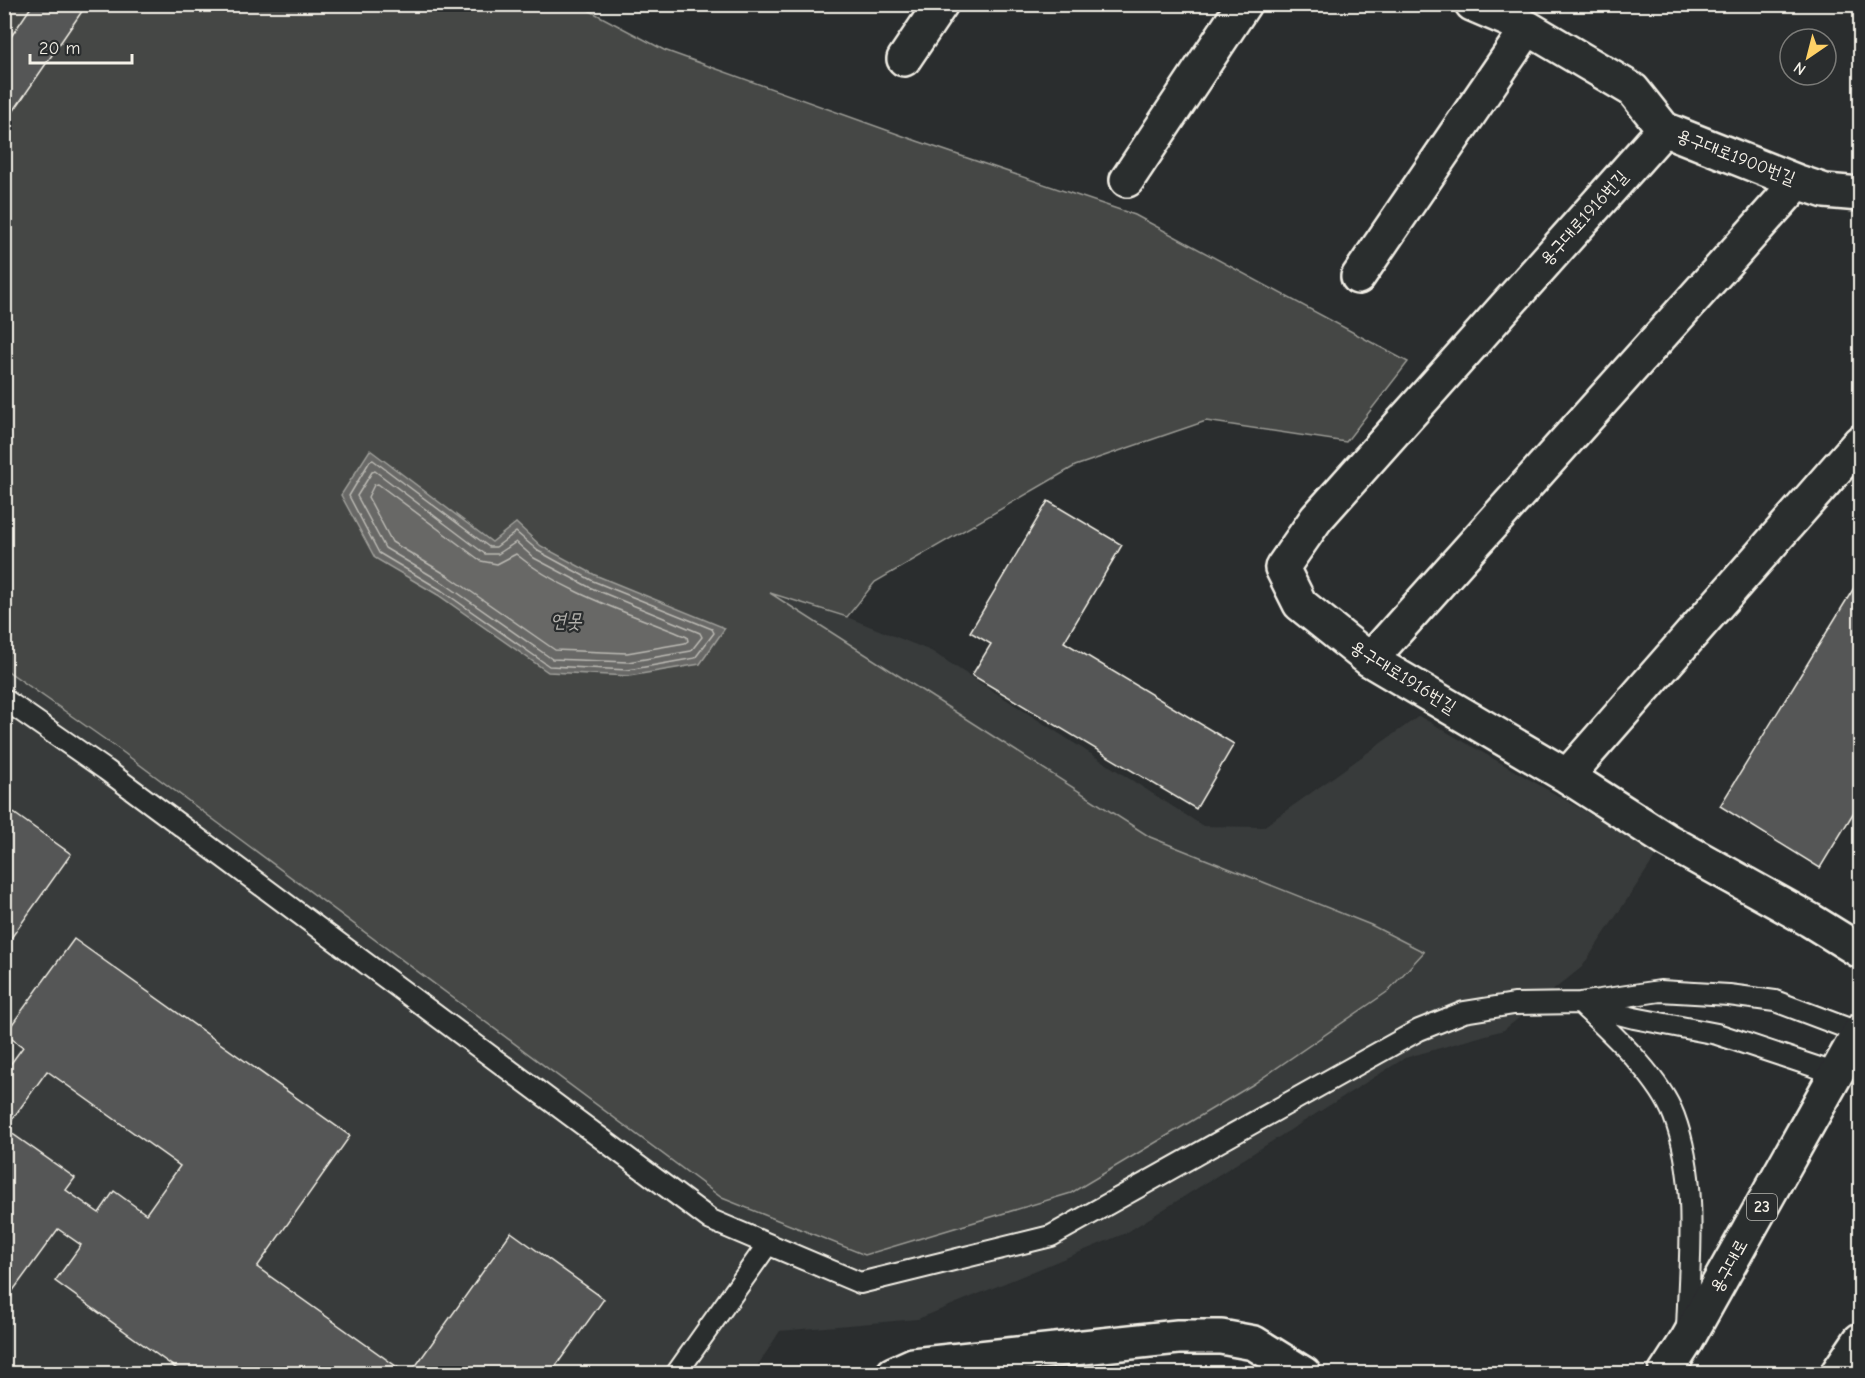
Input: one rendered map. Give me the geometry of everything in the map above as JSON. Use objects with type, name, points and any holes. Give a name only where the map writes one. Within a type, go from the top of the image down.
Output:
[{"type":"main road","points":[[904,59],[941,4]]},
{"type":"main road","points":[[1127,180],[1244,4]]},
{"type":"main road","name":"용구대로1900번길","points":[[1472,4],[1528,28],[1633,90],[1664,129],[1825,191],[1860,194]]},
{"type":"main road","points":[[1358,277],[1528,28]]},
{"type":"main road","name":"용구대로1916번길","points":[[1664,129],[1316,519],[1282,568],[1300,604],[1370,660],[1567,776],[1668,841],[1810,920],[1860,951]]},
{"type":"main road","points":[[1370,660],[1798,182]]},
{"type":"main road","points":[[1567,776],[1860,441]]},
{"type":"main road","name":"용구대로","points":[[1665,1374],[1687,1340],[1860,1032]]},
{"type":"main road","points":[[893,1374],[913,1365],[1178,1337],[1221,1337],[1254,1343],[1304,1374]]},
{"type":"main road","points":[[1837,1374],[1860,1340]]},
{"type":"lane","points":[[4,699],[106,770],[711,1220],[860,1283],[1051,1236],[1419,1030],[1464,1012],[1514,1004],[1551,1002],[1580,1004],[1634,1018],[1717,1034],[1837,1074]]},
{"type":"lane","points":[[1580,1004],[1660,991],[1729,994],[1775,1001],[1860,1032]]},
{"type":"lane","points":[[1580,1004],[1616,1039],[1649,1077],[1673,1114],[1682,1145],[1688,1182],[1690,1230],[1687,1340]]},
{"type":"lane","points":[[676,1374],[768,1244]]},
{"type":"shaded area","points":[[5,5],[767,591],[847,617],[931,651],[1203,826],[1263,827],[1419,716],[1658,853],[1582,967],[1504,1030],[1405,1058],[1126,1233],[918,1319],[780,1331],[753,1373],[5,1374]]},
{"type":"shaded area","points":[[5,5],[579,5],[664,50],[917,141],[1135,215],[1408,362],[1346,442],[1206,421],[1075,466],[875,582],[847,617],[770,593],[1150,837],[1371,925],[1424,952],[1387,992],[1252,1085],[1071,1193],[865,1255],[722,1198],[120,750],[5,669]]},
{"type":"water","name":"연못","points":[[370,450],[492,542],[516,523],[541,546],[595,575],[725,628],[700,664],[629,676],[548,672],[438,595],[375,558],[341,495]]},
{"type":"building","points":[[33,4],[87,4],[4,125],[4,47]]},
{"type":"building","points":[[1048,501],[1122,545],[1064,642],[1234,744],[1196,809],[972,675],[991,644],[970,632]]},
{"type":"building","points":[[1860,578],[1860,802],[1820,868],[1720,806]]},
{"type":"building","points":[[4,806],[71,854],[4,948]]},
{"type":"building","points":[[74,939],[350,1136],[257,1267],[407,1374],[184,1374],[55,1281],[81,1245],[58,1229],[4,1303],[4,1128],[75,1178],[66,1190],[99,1213],[114,1191],[146,1214],[180,1166],[47,1071],[11,1121],[4,1117],[4,1073],[23,1047],[5,1034]]},
{"type":"building","points":[[511,1232],[604,1299],[550,1374],[410,1374]]}]
